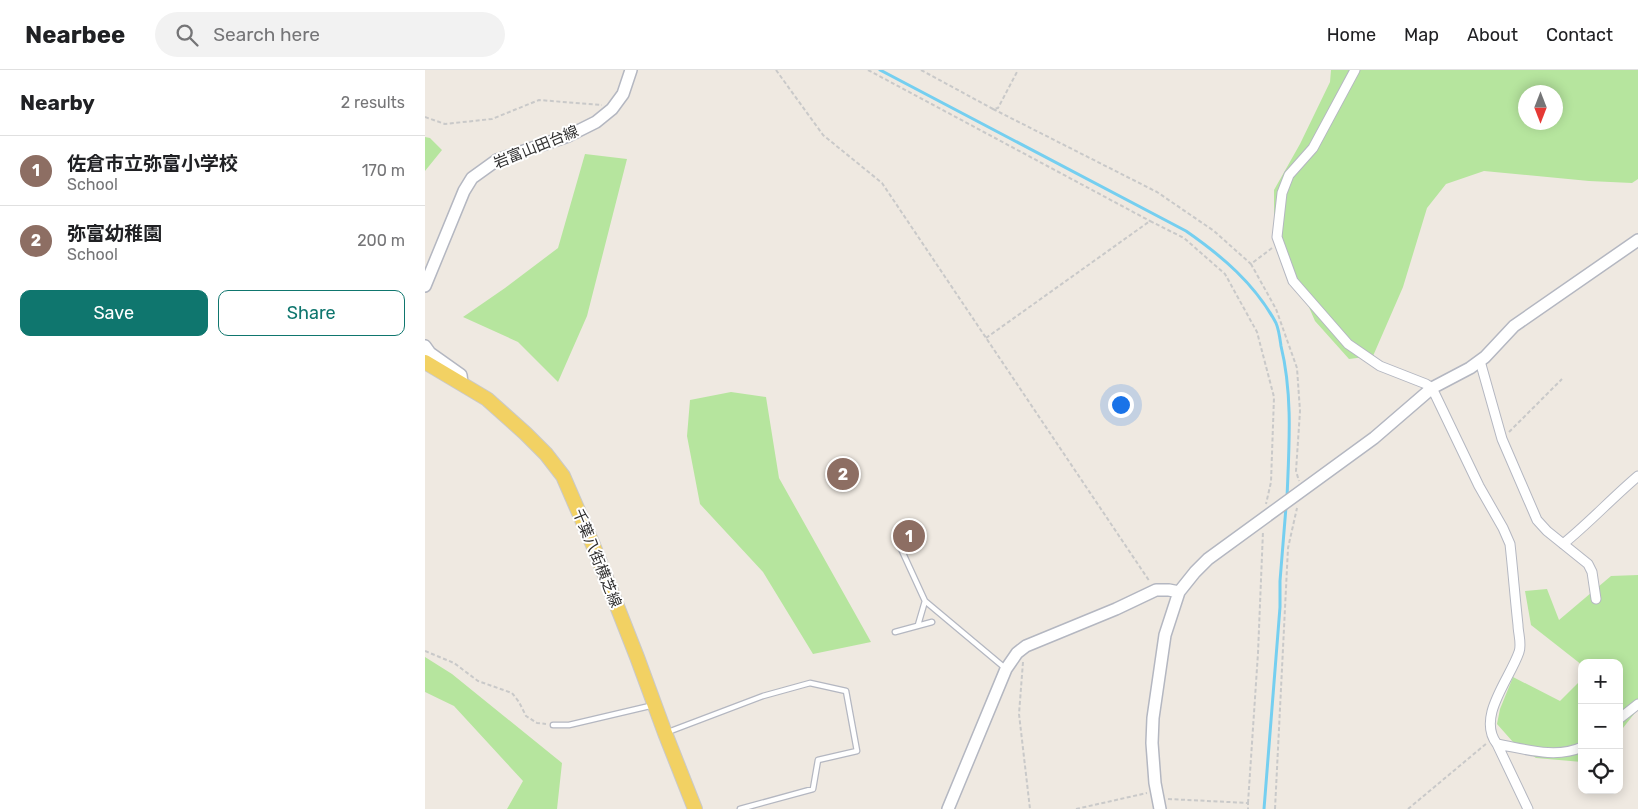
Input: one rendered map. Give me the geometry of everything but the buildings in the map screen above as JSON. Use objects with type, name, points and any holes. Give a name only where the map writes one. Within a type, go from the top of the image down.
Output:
[{"type":"main road","name":"千葉八街横芝線","points":[[425,362],[487,399],[546,454],[563,476],[593,545],[695,809]]},
{"type":"street","name":"岩富山田台線","points":[[425,286],[464,191],[473,178],[497,160],[568,136],[596,122],[610,111],[623,94],[631,70]]},
{"type":"street","points":[[1355,70],[1313,148],[1289,175],[1282,193],[1278,243],[1293,281],[1349,344],[1380,366],[1432,388],[1475,478],[1503,528],[1510,544],[1520,650],[1490,718],[1490,728],[1528,809]]},
{"type":"street","points":[[1158,799],[1152,743],[1153,718],[1165,635],[1179,592],[1195,572],[1208,559],[1375,438],[1432,388],[1480,361],[1514,326],[1638,240]]},
{"type":"street","points":[[425,346],[430,353],[461,374],[462,383]]},
{"type":"street","points":[[1480,361],[1502,439],[1537,520],[1547,531],[1588,564],[1592,572],[1596,599]]},
{"type":"street","points":[[1563,544],[1638,476]]},
{"type":"street","points":[[948,809],[1006,669],[1017,653],[1026,646],[1156,590],[1179,592]]},
{"type":"street","points":[[1623,716],[1638,704]]},
{"type":"street","points":[[1495,741],[1553,753],[1569,753],[1578,749]]},
{"type":"lane","points":[[897,540],[925,601],[1006,669]]},
{"type":"lane","points":[[918,625],[925,601]]},
{"type":"lane","points":[[895,632],[932,622]]},
{"type":"lane","points":[[665,733],[763,696],[811,683],[846,691],[857,751],[817,760],[813,789],[740,809]]},
{"type":"lane","points":[[553,725],[569,725],[655,705]]},
{"type":"path","points":[[776,70],[823,135],[882,183],[1156,590]]},
{"type":"path","points":[[868,70],[1184,238],[1225,274],[1257,332],[1274,397],[1271,482],[1263,519],[1258,653],[1247,809]]},
{"type":"path","points":[[921,70],[993,109],[1157,192],[1215,231],[1251,264],[1276,309],[1297,368],[1300,411],[1296,471],[1301,492],[1288,548],[1275,809]]},
{"type":"path","points":[[993,109],[998,108],[1018,70]]},
{"type":"path","points":[[425,118],[445,124],[492,119],[539,100],[601,105],[610,111]]},
{"type":"path","points":[[986,338],[1150,221]]},
{"type":"path","points":[[1251,264],[1278,243]]},
{"type":"path","points":[[1502,439],[1562,378]]},
{"type":"path","points":[[425,651],[455,663],[478,681],[512,693],[519,702],[525,716],[537,723],[553,725]]},
{"type":"path","points":[[1017,653],[1022,659],[1023,666],[1019,714],[1030,809]]},
{"type":"path","points":[[1408,809],[1495,741]]},
{"type":"path","points":[[1077,809],[1158,799],[1247,803]]},
{"type":"green space","points":[[1331,70],[1638,70],[1638,179],[1632,183],[1589,181],[1484,171],[1446,184],[1427,208],[1403,287],[1373,356],[1349,359],[1315,321],[1286,254],[1274,219],[1274,190],[1300,144],[1330,82]]},
{"type":"green space","points":[[425,137],[430,138],[442,150],[425,171]]},
{"type":"green space","points":[[585,154],[627,159],[587,316],[558,382],[518,342],[463,317],[558,248]]},
{"type":"green space","points":[[731,392],[766,397],[779,478],[871,642],[813,654],[763,572],[700,504],[687,436],[690,400]]},
{"type":"green space","points":[[1638,575],[1638,709],[1623,728],[1623,659],[1578,659],[1578,662],[1531,625],[1525,591],[1547,589],[1559,620],[1611,576]]},
{"type":"green space","points":[[425,657],[452,674],[562,763],[557,809],[507,809],[523,781],[454,706],[425,692]]},
{"type":"green space","points":[[1513,677],[1560,701],[1578,683],[1578,762],[1536,758],[1513,742],[1497,724],[1500,709]]},
{"type":"waterway","points":[[880,70],[1186,231],[1212,250],[1248,283],[1276,323],[1285,365],[1289,402],[1287,498]]},
{"type":"waterway","points":[[1264,809],[1286,507]]},
{"type":"place","name":"弥富幼稚園","points":[[843,474]]},
{"type":"place","name":"佐倉市立弥富小学校","points":[[909,536]]}]
